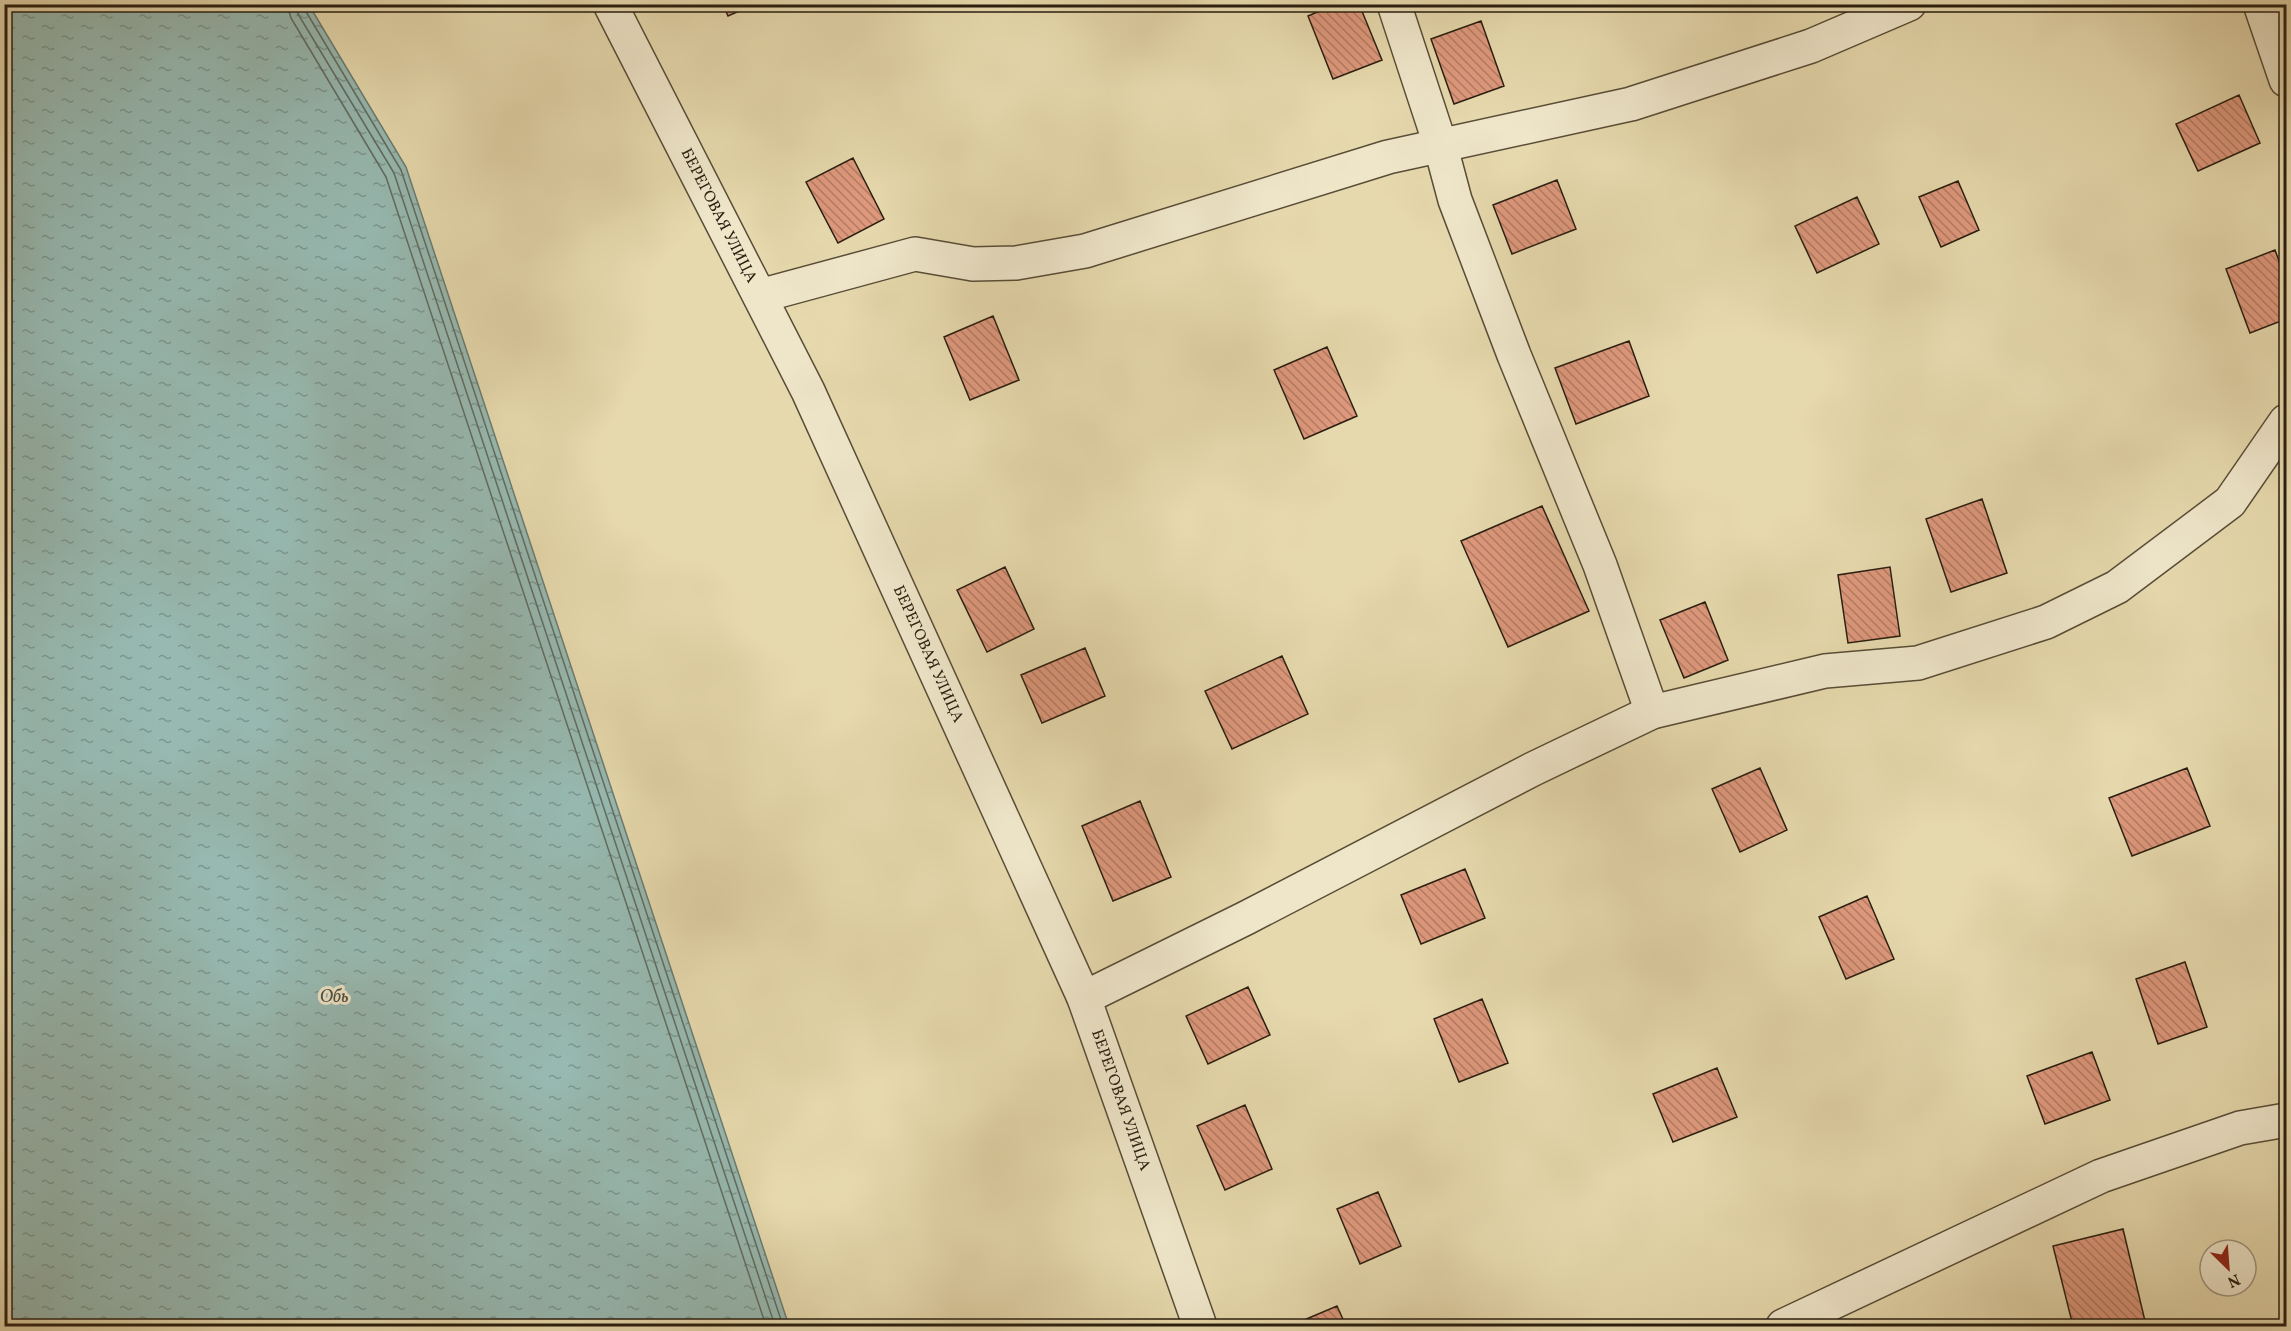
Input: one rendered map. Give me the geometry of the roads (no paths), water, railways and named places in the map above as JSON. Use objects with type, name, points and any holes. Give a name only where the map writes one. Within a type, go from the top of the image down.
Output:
[{"type":"street","name":"БЕРЕГОВАЯ УЛИЦА","points":[[610,4],[808,391],[1084,998],[1200,1326]]},
{"type":"street","points":[[1394,4],[1440,144],[1455,200],[1514,355],[1600,564],[1652,712]]},
{"type":"street","points":[[760,296],[915,254],[973,264],[1016,263],[1085,251],[1378,160],[1440,144],[1631,104],[1811,46],[1909,4]]},
{"type":"street","points":[[2260,4],[2286,80]]},
{"type":"street","points":[[1084,998],[1256,913],[1533,769],[1652,712],[1825,671],[1918,663],[2046,622],[2117,587],[2230,502],[2286,421]]},
{"type":"street","points":[[1783,1326],[2101,1176],[2240,1128],[2286,1120]]},
{"type":"water","name":"Обь","points":[[5,4],[309,5],[406,167],[789,1326],[5,1326]]}]
